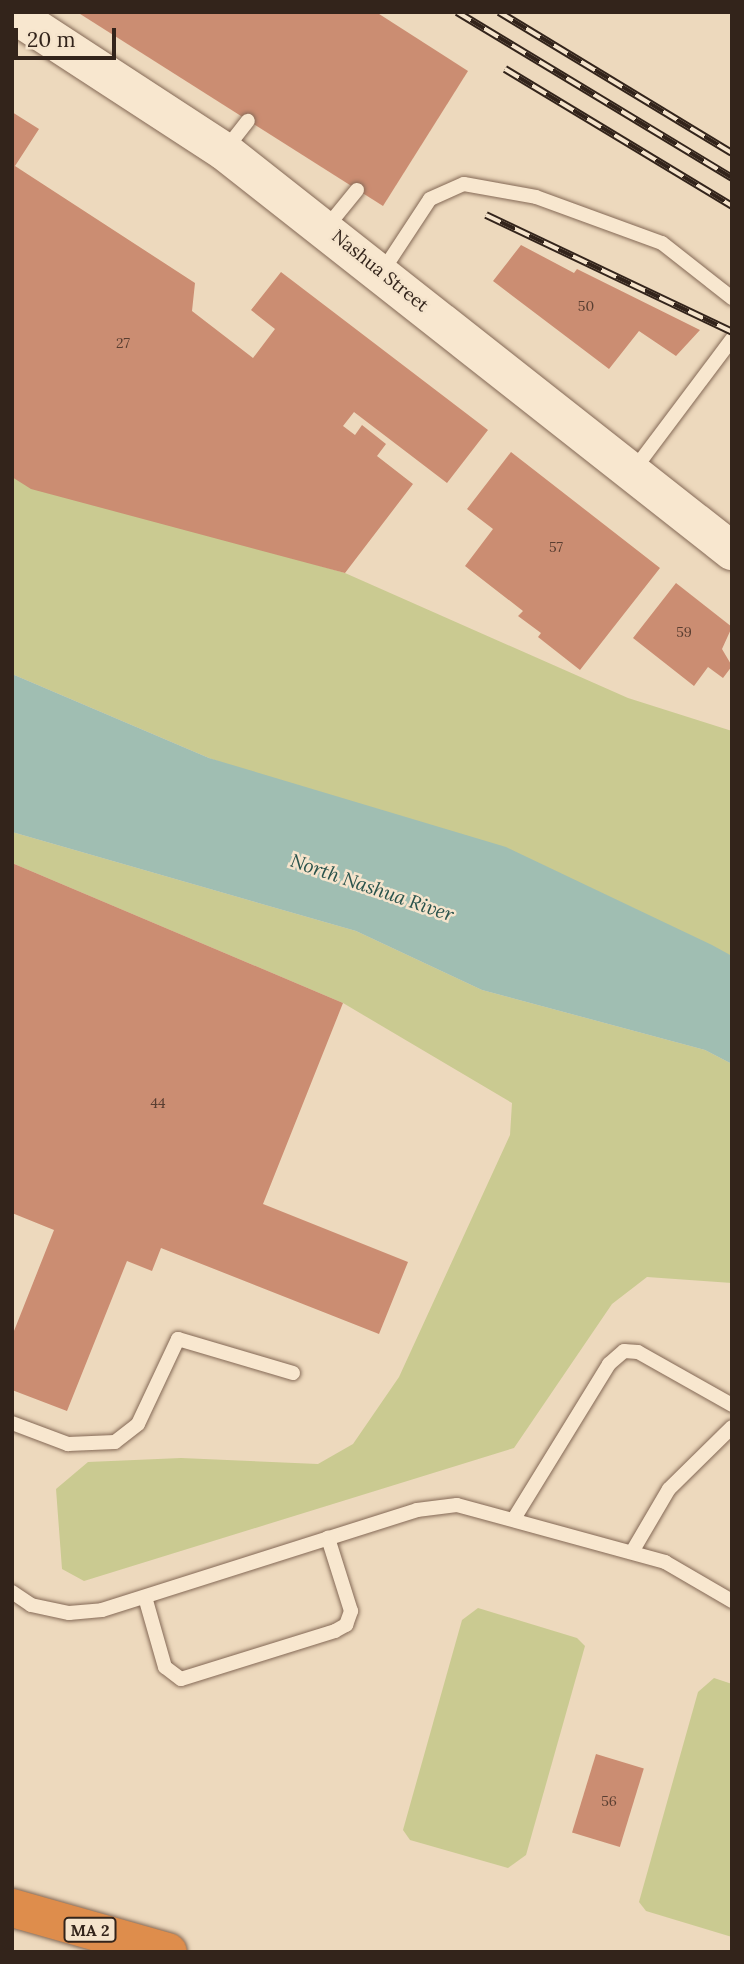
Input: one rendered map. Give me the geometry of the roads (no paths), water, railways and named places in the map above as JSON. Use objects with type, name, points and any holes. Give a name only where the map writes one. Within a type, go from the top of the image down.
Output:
[{"type":"highway","points":[[12,1885],[99,1932]]},
{"type":"highway","name":"MA 2","points":[[12,1908],[167,1952]]},
{"type":"main road","name":"Nashua Street","points":[[12,13],[224,151],[382,272],[732,551]]},
{"type":"lane","points":[[224,151],[248,121]]},
{"type":"lane","points":[[382,272],[430,199],[464,184],[536,197],[662,243],[732,298]]},
{"type":"lane","points":[[326,228],[358,190]]},
{"type":"lane","points":[[632,472],[732,339]]},
{"type":"lane","points":[[12,1423],[68,1444],[122,1438],[138,1424],[178,1339],[293,1373]]},
{"type":"lane","points":[[515,1517],[624,1351],[638,1352],[732,1405]]},
{"type":"lane","points":[[632,1552],[669,1489],[732,1427]]},
{"type":"lane","points":[[12,1592],[31,1605],[69,1614],[145,1597],[417,1510],[457,1505],[515,1517],[632,1552],[697,1577],[732,1601]]},
{"type":"lane","points":[[145,1597],[165,1667],[181,1679],[335,1631],[346,1625],[351,1611],[328,1538]]},
{"type":"water","name":"North Nashua River","points":[[12,674],[209,758],[506,847],[712,945],[732,956],[732,1064],[705,1050],[482,990],[356,931],[12,832]]},
{"type":"railway","points":[[457,12],[732,178]]},
{"type":"railway","points":[[499,12],[732,153]]},
{"type":"railway","points":[[505,69],[732,206]]},
{"type":"railway","points":[[486,215],[732,332]]}]
